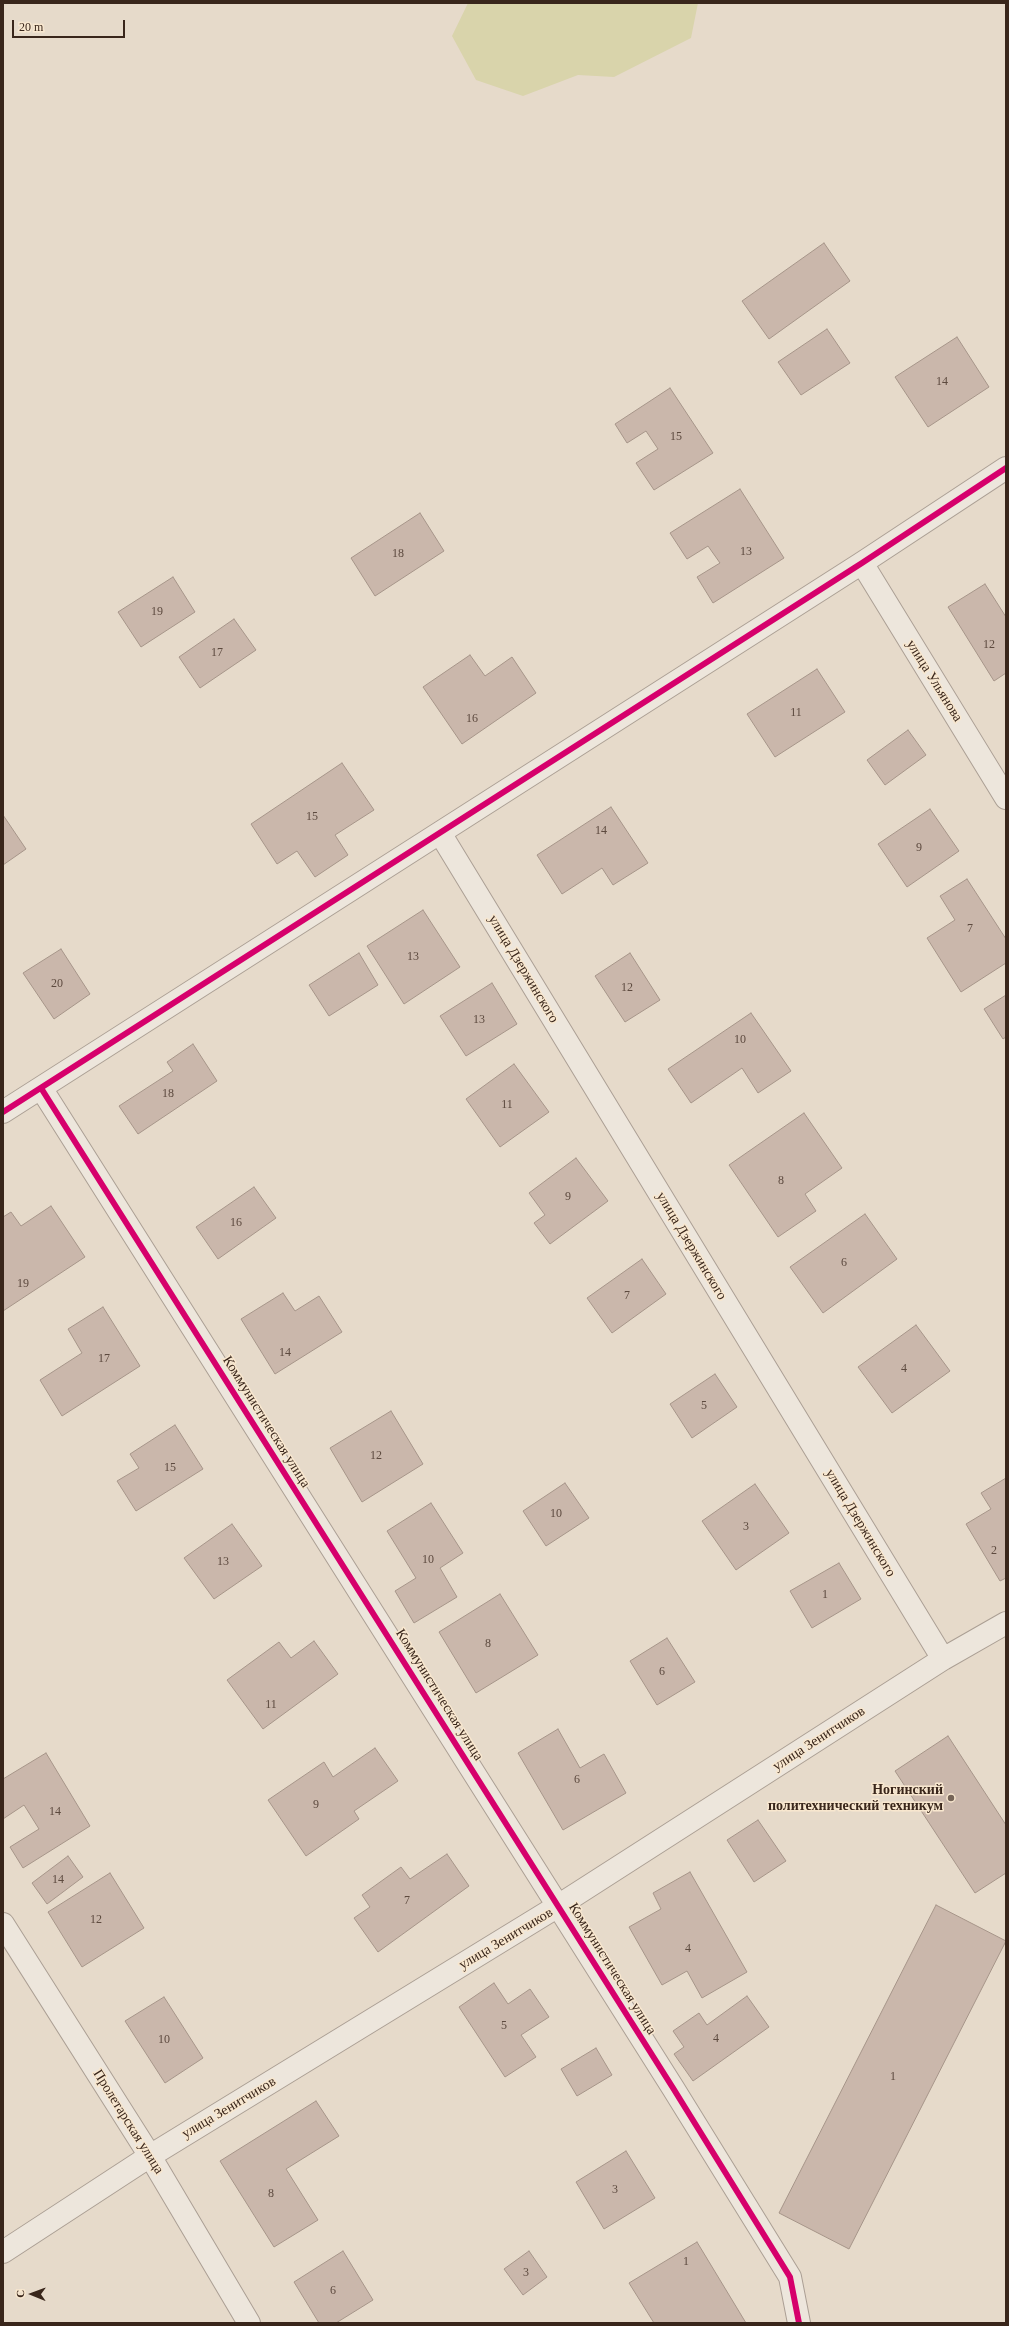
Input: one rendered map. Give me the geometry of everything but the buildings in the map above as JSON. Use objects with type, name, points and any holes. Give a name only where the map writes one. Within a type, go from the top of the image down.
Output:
[{"type":"street","points":[[3,1112],[862,563],[1006,468]]},
{"type":"street","name":"улица Ульянова","points":[[862,563],[1006,798]]},
{"type":"street","name":"улица Дзержинского","points":[[440,833],[943,1659]]},
{"type":"street","name":"Коммунистическая улица","points":[[41,1088],[558,1906],[790,2277],[799,2323]]},
{"type":"street","name":"улица Зенитчиков","points":[[3,2252],[150,2156],[558,1906],[943,1659],[1006,1623]]},
{"type":"street","name":"Пролетарская улица","points":[[3,1924],[150,2156],[250,2323]]},
{"type":"shaded area","points":[[468,3],[698,3],[691,38],[614,77],[578,75],[523,96],[476,80],[452,36]]},
{"type":"cycle path","points":[[3,1112],[862,563],[1006,468]]},
{"type":"cycle path","points":[[41,1088],[673,2088],[790,2277],[799,2323]]},
{"type":"place","name":"Ногинский политехнический техникум","points":[[951,1798]]}]
